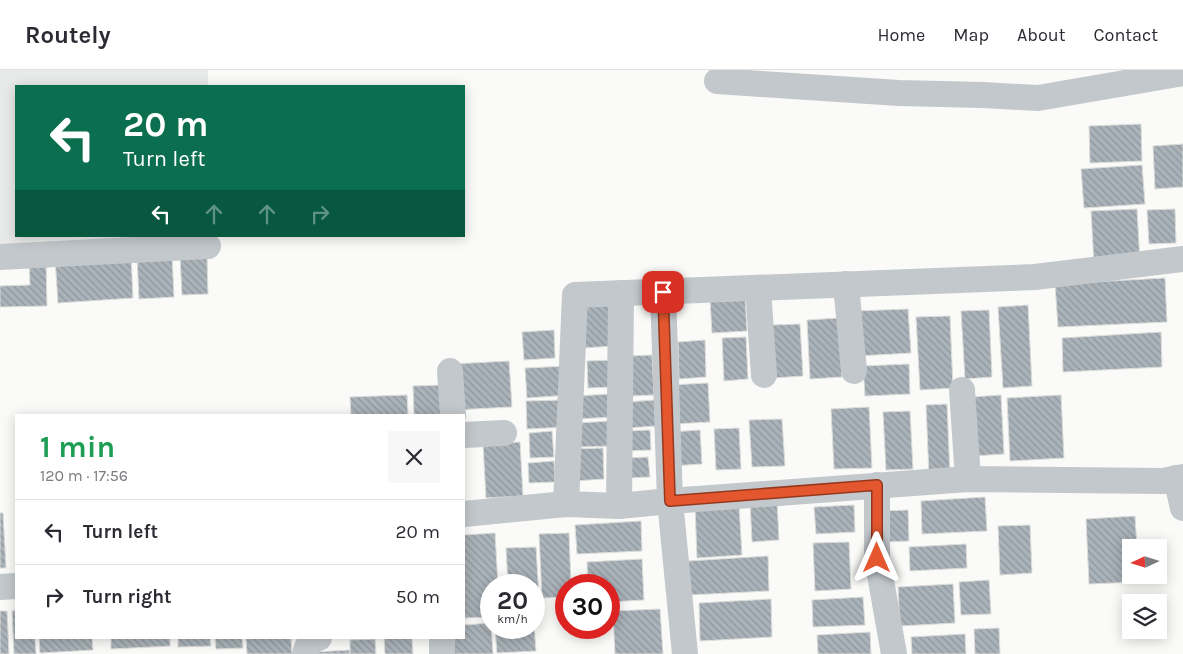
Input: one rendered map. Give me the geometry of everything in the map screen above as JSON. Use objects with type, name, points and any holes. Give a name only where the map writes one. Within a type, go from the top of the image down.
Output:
[{"type":"street","points":[[717,81],[899,93],[1038,98],[1183,73]]},
{"type":"street","points":[[0,257],[208,246]]},
{"type":"street","points":[[566,504],[575,295],[1035,277],[1183,259]]},
{"type":"street","points":[[846,284],[854,371]]},
{"type":"street","points":[[758,288],[764,375]]},
{"type":"street","points":[[663,292],[670,501],[685,654]]},
{"type":"street","points":[[619,506],[621,293]]},
{"type":"street","points":[[450,371],[453,414]]},
{"type":"street","points":[[962,390],[968,479]]},
{"type":"street","points":[[465,435],[504,432]]},
{"type":"street","points":[[465,514],[566,504],[619,506],[968,479],[1164,481],[1179,477],[1183,508]]},
{"type":"street","points":[[877,485],[877,558],[894,654]]},
{"type":"street","points":[[0,587],[15,586]]},
{"type":"street","points":[[305,654],[307,645],[313,639]]},
{"type":"street","points":[[442,639],[442,654]]},
{"type":"shaded area","points":[[0,70],[208,70],[208,85],[15,85],[15,237],[200,237],[0,251]]},
{"type":"building","points":[[1141,124],[1142,161],[1090,163],[1089,126]]},
{"type":"building","points":[[1183,144],[1183,187],[1155,189],[1153,146]]},
{"type":"building","points":[[1142,165],[1145,204],[1084,208],[1081,169]]},
{"type":"building","points":[[1137,209],[1140,262],[1094,264],[1091,211]]},
{"type":"building","points":[[1175,209],[1176,243],[1149,244],[1147,210]]},
{"type":"building","points":[[131,254],[133,298],[58,303],[55,258]]},
{"type":"building","points":[[172,254],[174,297],[139,299],[137,256]]},
{"type":"building","points":[[207,255],[208,294],[182,295],[180,256]]},
{"type":"building","points":[[29,261],[46,261],[47,306],[0,307],[0,286],[30,285]]},
{"type":"building","points":[[1165,278],[1167,322],[1058,327],[1055,284]]},
{"type":"building","points":[[745,297],[747,331],[712,333],[710,299]]},
{"type":"building","points":[[612,303],[614,346],[583,348],[581,304]]},
{"type":"building","points":[[1028,305],[1032,386],[1003,388],[998,307]]},
{"type":"building","points":[[908,309],[911,353],[858,356],[856,311]]},
{"type":"building","points":[[989,310],[992,377],[965,379],[961,311]]},
{"type":"building","points":[[950,316],[953,388],[920,390],[916,317]]},
{"type":"building","points":[[839,318],[842,377],[810,379],[807,320]]},
{"type":"building","points":[[800,324],[803,376],[774,378],[772,325]]},
{"type":"building","points":[[554,330],[555,358],[524,360],[522,332]]},
{"type":"building","points":[[1161,332],[1162,367],[1063,372],[1062,338]]},
{"type":"building","points":[[746,337],[748,379],[724,381],[722,338]]},
{"type":"building","points":[[705,340],[706,377],[679,379],[678,342]]},
{"type":"building","points":[[652,355],[654,395],[629,396],[627,356]]},
{"type":"building","points":[[615,360],[616,387],[588,388],[587,361]]},
{"type":"building","points":[[509,361],[512,407],[454,410],[452,364]]},
{"type":"building","points":[[909,364],[910,394],[865,396],[863,366]]},
{"type":"building","points":[[568,366],[569,395],[527,398],[525,368]]},
{"type":"building","points":[[708,383],[710,422],[672,424],[670,385]]},
{"type":"building","points":[[446,385],[447,414],[414,414],[413,386]]},
{"type":"building","points":[[610,394],[612,417],[578,419],[577,396]]},
{"type":"building","points":[[407,395],[408,414],[351,414],[350,397]]},
{"type":"building","points":[[1001,395],[1004,454],[974,456],[971,397]]},
{"type":"building","points":[[1061,395],[1064,458],[1010,461],[1007,398]]},
{"type":"building","points":[[567,400],[568,427],[527,429],[526,401]]},
{"type":"building","points":[[655,400],[656,426],[628,428],[626,402]]},
{"type":"building","points":[[947,404],[950,475],[929,476],[926,405]]},
{"type":"building","points":[[869,407],[872,468],[834,469],[831,409]]},
{"type":"building","points":[[910,411],[913,469],[886,470],[883,412]]},
{"type":"building","points":[[782,419],[785,466],[752,467],[749,420]]},
{"type":"building","points":[[610,421],[611,446],[579,447],[578,423]]},
{"type":"building","points":[[739,428],[741,469],[716,470],[714,429]]},
{"type":"building","points":[[650,430],[651,450],[627,451],[626,431]]},
{"type":"building","points":[[700,430],[702,464],[672,466],[671,432]]},
{"type":"building","points":[[552,431],[554,457],[530,458],[529,433]]},
{"type":"building","points":[[520,442],[523,496],[486,498],[483,444]]},
{"type":"building","points":[[603,448],[604,479],[575,481],[573,449]]},
{"type":"building","points":[[648,457],[650,477],[627,478],[626,458]]},
{"type":"building","points":[[554,461],[555,482],[529,483],[528,463]]},
{"type":"building","points":[[985,497],[987,531],[922,534],[921,501]]},
{"type":"building","points":[[777,500],[779,540],[752,542],[750,502]]},
{"type":"building","points":[[739,504],[742,555],[697,558],[695,507]]},
{"type":"building","points":[[854,505],[855,532],[816,534],[814,507]]},
{"type":"building","points":[[908,510],[909,541],[883,542],[882,511]]},
{"type":"building","points":[[0,513],[3,513],[6,568],[0,568]]},
{"type":"building","points":[[1135,516],[1136,539],[1122,539],[1122,583],[1089,584],[1086,519]]},
{"type":"building","points":[[641,521],[642,551],[577,554],[575,525]]},
{"type":"building","points":[[1030,525],[1032,573],[1000,575],[998,526]]},
{"type":"building","points":[[495,533],[497,574],[480,574],[480,617],[465,618],[465,535]]},
{"type":"building","points":[[569,533],[571,574],[555,574],[555,597],[545,598],[545,574],[541,574],[539,534]]},
{"type":"building","points":[[849,542],[851,589],[815,591],[813,543]]},
{"type":"building","points":[[966,544],[967,568],[910,571],[909,547]]},
{"type":"building","points":[[536,547],[538,574],[507,574],[506,548]]},
{"type":"building","points":[[768,556],[769,591],[689,595],[688,561]]},
{"type":"building","points":[[642,559],[644,600],[620,601],[620,574],[588,574],[587,562]]},
{"type":"building","points":[[989,580],[991,614],[961,615],[959,582]]},
{"type":"building","points":[[953,584],[955,623],[900,626],[898,587]]},
{"type":"building","points":[[863,597],[865,625],[813,627],[812,600]]},
{"type":"building","points":[[771,599],[772,637],[700,641],[699,603]]},
{"type":"building","points":[[660,609],[663,654],[615,654],[614,639],[620,639],[620,611]]},
{"type":"building","points":[[15,610],[15,639],[35,639],[36,654],[14,654],[12,611]]},
{"type":"building","points":[[0,611],[7,611],[9,654],[0,654]]},
{"type":"building","points":[[480,624],[480,639],[492,639],[493,654],[449,654],[449,639],[465,639],[465,625]]},
{"type":"building","points":[[999,628],[1000,654],[975,654],[974,629]]},
{"type":"building","points":[[870,632],[871,654],[818,654],[817,635]]},
{"type":"building","points":[[965,634],[966,654],[912,654],[911,637]]},
{"type":"building","points":[[39,639],[92,639],[93,650],[40,653]]},
{"type":"building","points":[[111,639],[170,639],[170,646],[111,649]]},
{"type":"building","points":[[178,639],[210,639],[211,646],[178,647]]},
{"type":"building","points":[[215,639],[242,639],[243,648],[216,649]]},
{"type":"building","points":[[246,639],[291,639],[292,654],[247,654]]},
{"type":"building","points":[[375,639],[376,654],[350,654],[350,640]]},
{"type":"building","points":[[384,639],[412,639],[413,654],[385,654]]},
{"type":"building","points":[[496,639],[535,639],[536,651],[497,653]]},
{"type":"building","points":[[349,650],[350,654],[315,654],[315,652]]},
{"type":"route","points":[[663,292],[670,501],[877,485],[877,558]]}]
